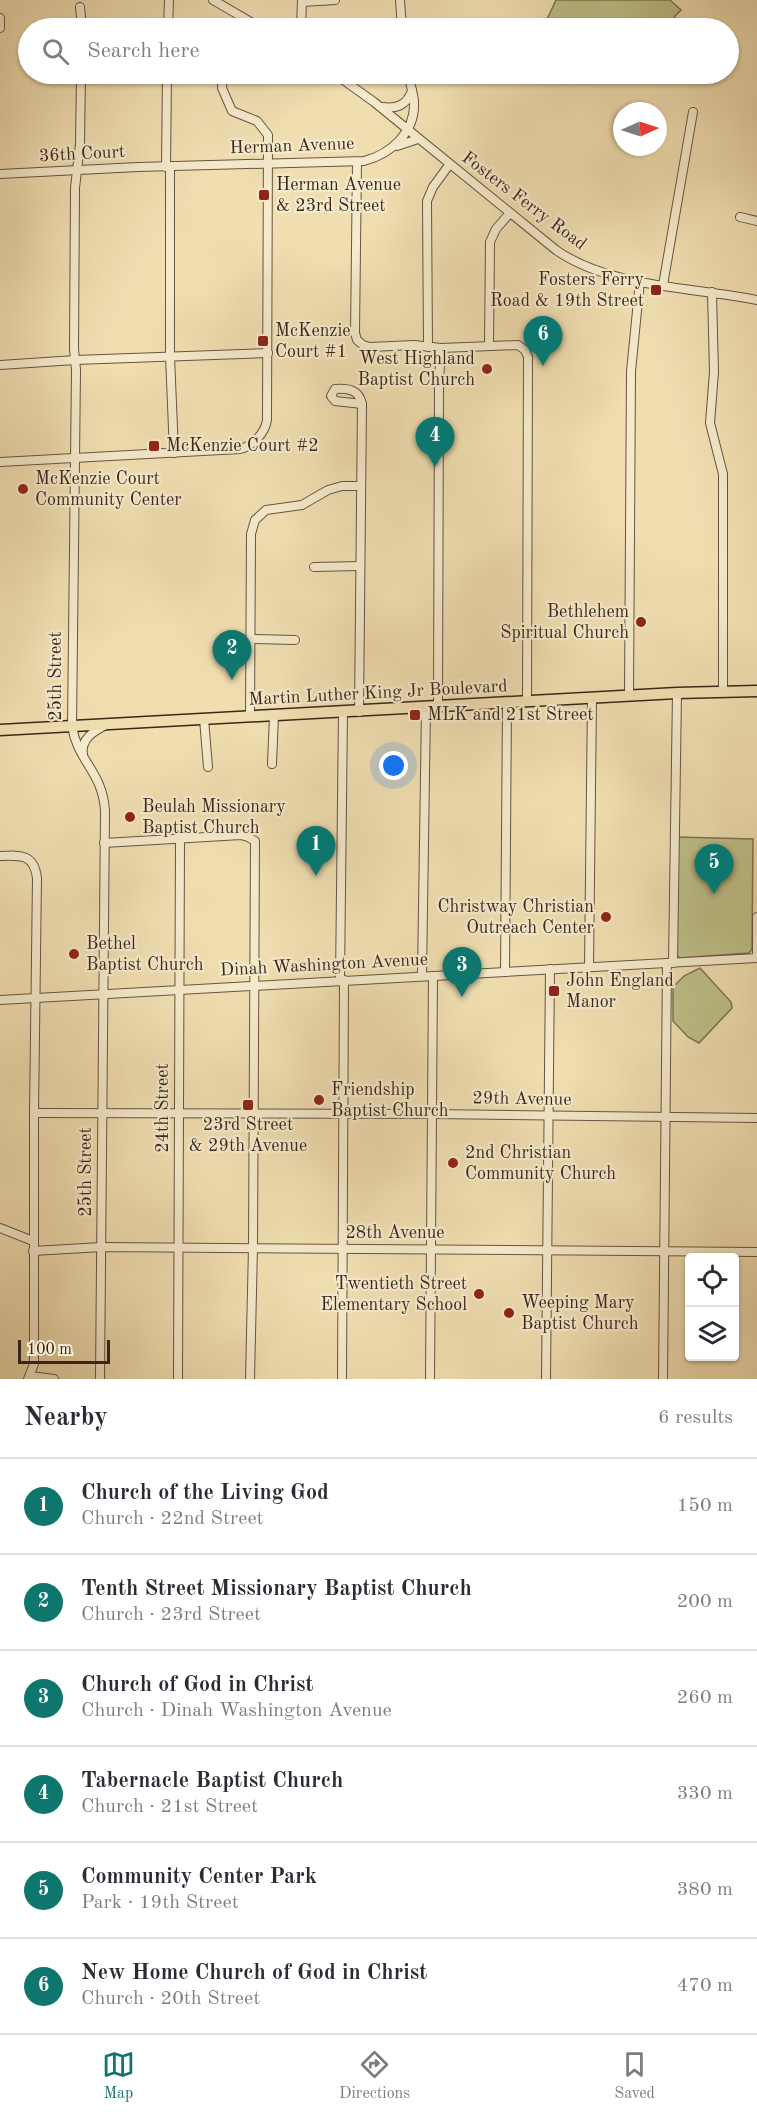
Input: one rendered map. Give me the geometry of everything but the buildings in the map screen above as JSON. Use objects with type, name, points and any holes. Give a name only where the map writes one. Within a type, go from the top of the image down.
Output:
[{"type":"main road","name":"Martin Luther King Jr Boulevard","points":[[0,730],[629,695],[757,691]]},
{"type":"street","points":[[168,18],[169,0]]},
{"type":"street","points":[[213,0],[244,18]]},
{"type":"street","points":[[301,18],[302,1],[334,0]]},
{"type":"street","points":[[400,0],[401,18]]},
{"type":"street","points":[[80,7],[81,18]]},
{"type":"street","points":[[0,18],[0,28]]},
{"type":"street","name":"25th Street","points":[[81,84],[78,171],[75,188],[72,726],[74,741],[97,776],[105,811],[100,1379]]},
{"type":"street","points":[[167,84],[170,356],[174,453]]},
{"type":"street","points":[[0,462],[240,449],[251,444],[263,431],[267,420],[268,135],[257,121],[232,111],[222,84]]},
{"type":"street","name":"Fosters Ferry Road","points":[[349,84],[574,262],[602,274],[757,300]]},
{"type":"street","points":[[397,146],[413,113],[410,84]]},
{"type":"street","points":[[379,106],[392,108],[400,106],[412,91]]},
{"type":"street","points":[[663,285],[693,112]]},
{"type":"street","name":"Herman Avenue","points":[[168,167],[357,162],[377,158],[397,146],[418,139]]},
{"type":"street","points":[[357,162],[355,333],[357,340],[363,345],[441,348],[518,345],[525,350],[528,365],[527,701]]},
{"type":"street","points":[[428,347],[427,201],[433,187],[449,165]]},
{"type":"street","name":"36th Court","points":[[0,174],[168,167]]},
{"type":"street","points":[[489,346],[490,242],[496,229],[510,213]]},
{"type":"street","points":[[740,217],[757,221]]},
{"type":"street","points":[[629,695],[631,371],[640,281]]},
{"type":"street","points":[[712,292],[714,358],[710,423],[723,474],[723,692]]},
{"type":"street","points":[[438,707],[441,348]]},
{"type":"street","points":[[0,365],[268,353]]},
{"type":"street","points":[[359,711],[362,404]]},
{"type":"street","points":[[250,717],[251,534],[255,520],[262,512],[273,507],[302,504],[328,490],[342,486],[361,486]]},
{"type":"street","points":[[314,567],[360,566]]},
{"type":"street","points":[[251,639],[295,640]]},
{"type":"street","points":[[663,1379],[666,1117],[677,693]]},
{"type":"street","points":[[589,967],[592,697]]},
{"type":"street","points":[[505,972],[507,703]]},
{"type":"street","points":[[422,976],[426,708]]},
{"type":"street","points":[[342,1379],[343,712]]},
{"type":"street","points":[[272,764],[274,716]]},
{"type":"street","points":[[204,719],[208,767]]},
{"type":"street","points":[[84,758],[82,749],[87,739],[108,724]]},
{"type":"street","points":[[104,843],[241,835],[255,842],[250,1379]]},
{"type":"street","name":"24th Street","points":[[178,1379],[180,837]]},
{"type":"street","points":[[0,856],[19,855],[27,858],[33,864],[37,878],[34,1364],[30,1378],[54,1379]]},
{"type":"street","points":[[757,917],[757,958]]},
{"type":"street","name":"Dinah Washington Avenue","points":[[0,1000],[757,958]]},
{"type":"street","points":[[546,1379],[550,969]]},
{"type":"street","points":[[430,1379],[433,976]]},
{"type":"street","name":"29th Avenue","points":[[34,1113],[757,1118]]},
{"type":"street","points":[[0,1228],[33,1241]]},
{"type":"street","name":"28th Avenue","points":[[33,1251],[102,1247],[253,1247],[757,1252]]},
{"type":"green space","points":[[556,0],[670,0],[681,10],[674,18],[548,18]]},
{"type":"green space","points":[[677,837],[753,839],[752,949],[749,953],[680,958],[676,955]]},
{"type":"green space","points":[[700,968],[731,1002],[732,1008],[699,1043],[688,1037],[673,1021],[673,987],[684,976]]},
{"type":"place","name":"Herman Avenue & 23rd Street","points":[[264,195]]},
{"type":"place","name":"Fosters Ferry Road & 19th Street","points":[[656,290]]},
{"type":"place","name":"McKenzie Court #1","points":[[263,341]]},
{"type":"place","name":"New Home Church of God in Christ","points":[[543,366]]},
{"type":"place","name":"West Highland Baptist Church","points":[[487,369]]},
{"type":"place","name":"McKenzie Court #2","points":[[154,446]]},
{"type":"place","name":"Tabernacle Baptist Church","points":[[435,467]]},
{"type":"place","name":"McKenzie Court Community Center","points":[[23,489]]},
{"type":"place","name":"Bethlehem Spiritual Church","points":[[641,622]]},
{"type":"place","name":"Tenth Street Missionary Baptist Church","points":[[232,680]]},
{"type":"place","name":"MLK and 21st Street","points":[[415,715]]},
{"type":"place","name":"Beulah Missionary Baptist Church","points":[[130,817]]},
{"type":"place","name":"Church of the Living God","points":[[316,876]]},
{"type":"place","name":"Community Center Park","points":[[714,894]]},
{"type":"place","name":"Christway Christian Outreach Center","points":[[606,917]]},
{"type":"place","name":"Bethel Baptist Church","points":[[74,954]]},
{"type":"place","name":"John England Manor","points":[[554,991]]},
{"type":"place","name":"Church of God in Christ","points":[[462,997]]},
{"type":"place","name":"Friendship Baptist Church","points":[[319,1100]]},
{"type":"place","name":"23rd Street & 29th Avenue","points":[[248,1105]]},
{"type":"place","name":"2nd Christian Community Church","points":[[453,1163]]},
{"type":"place","name":"Twentieth Street Elementary School","points":[[479,1294]]},
{"type":"place","name":"Weeping Mary Baptist Church","points":[[509,1313]]}]
